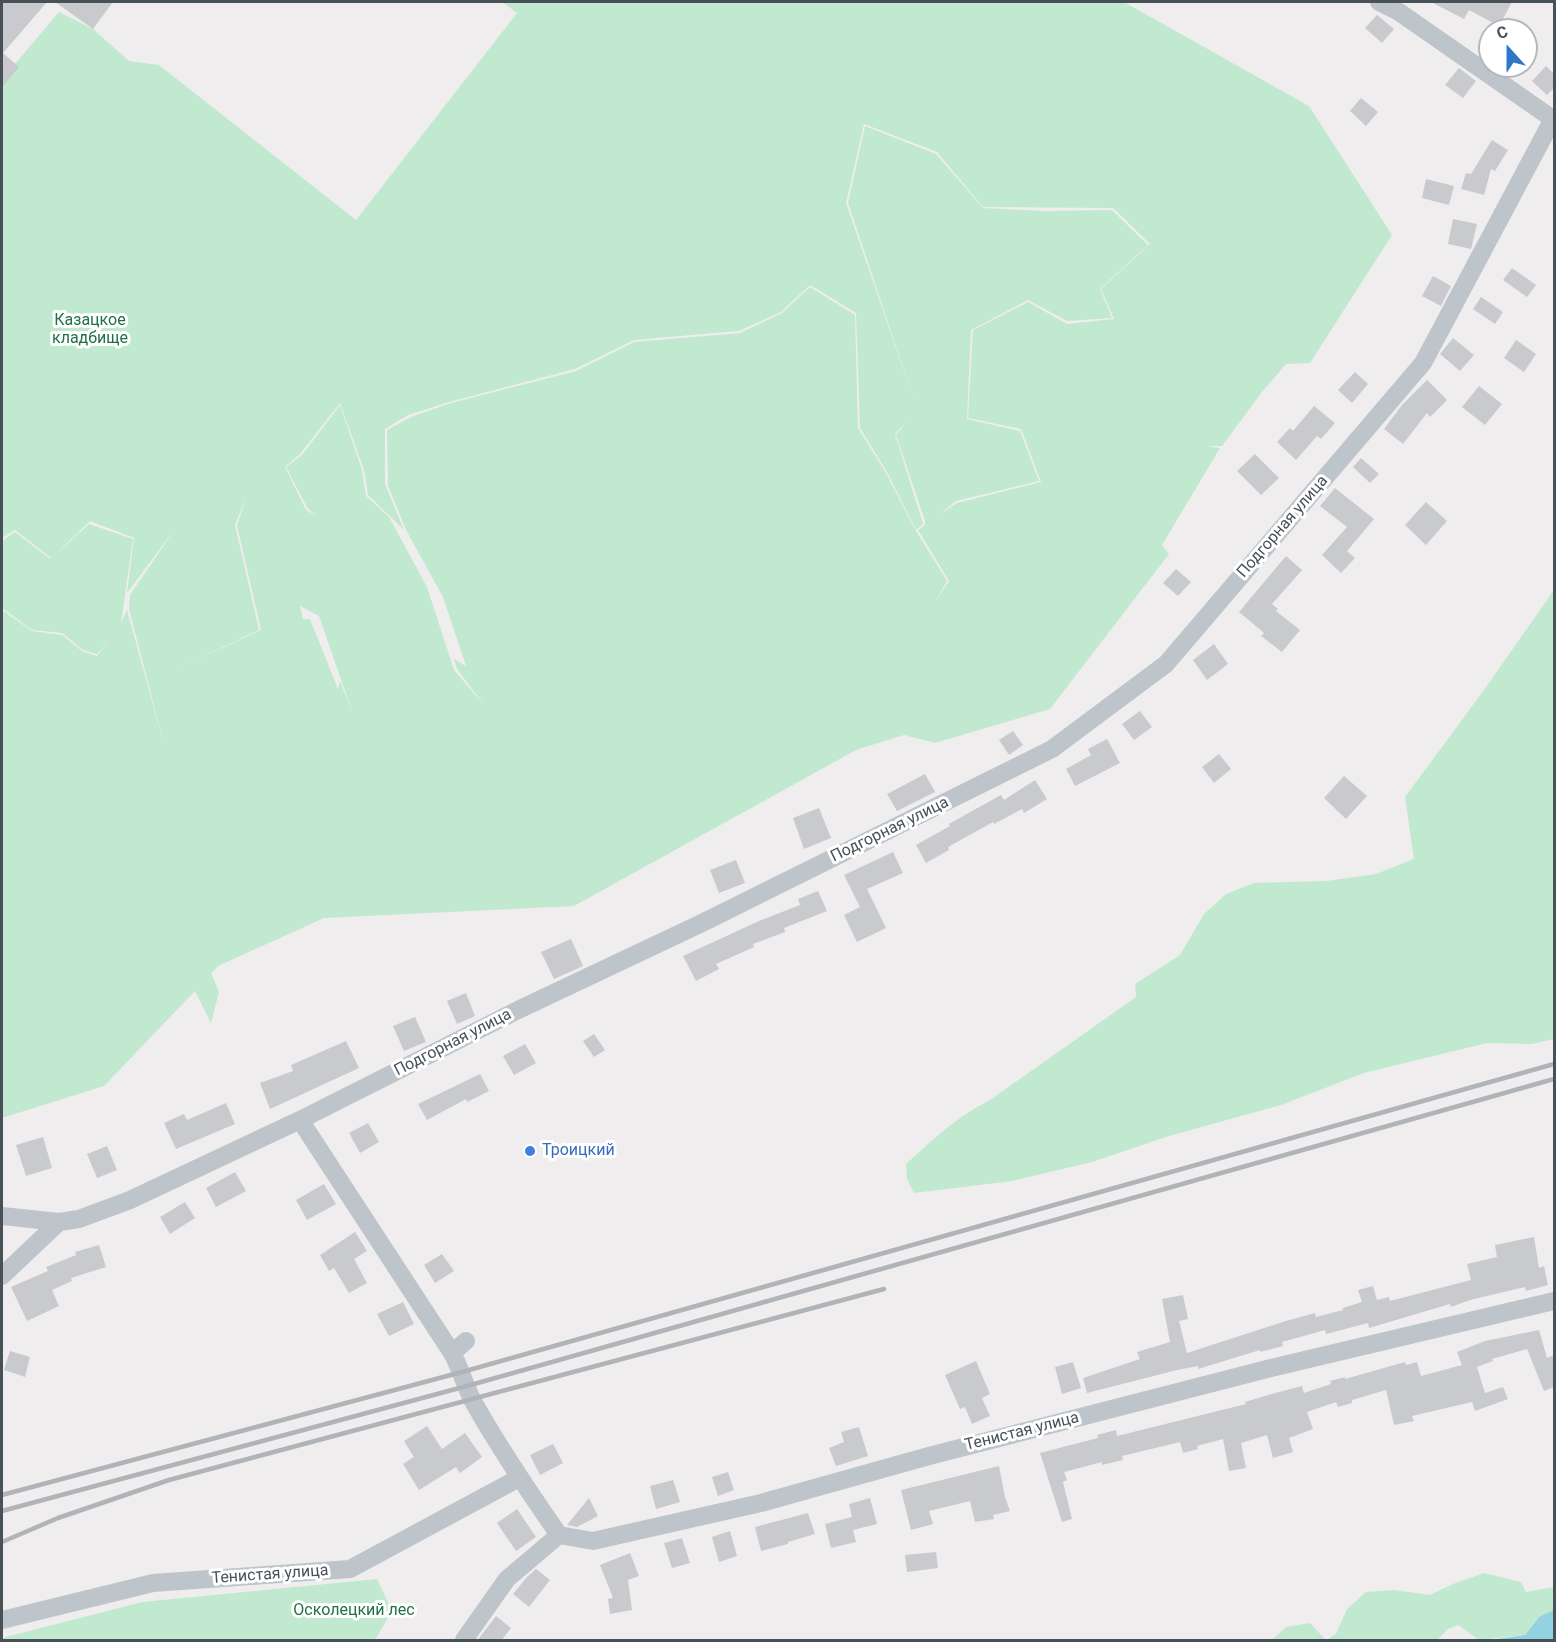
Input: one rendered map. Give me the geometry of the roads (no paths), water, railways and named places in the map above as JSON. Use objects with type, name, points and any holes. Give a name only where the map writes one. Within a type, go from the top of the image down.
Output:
[{"type":"street","points":[[1379,2],[1399,12],[1554,118]]},
{"type":"street","name":"Подгорная улица","points":[[59,1222],[79,1219],[130,1200],[300,1120],[518,1010],[713,918],[1053,749],[1166,664],[1423,363],[1554,118]]},
{"type":"street","points":[[300,1120],[459,1347],[462,1372],[473,1400],[519,1478],[558,1535],[507,1579],[464,1641]]},
{"type":"street","points":[[2,1216],[59,1222]]},
{"type":"street","points":[[2,1276],[59,1222]]},
{"type":"street","name":"Тенистая улица","points":[[558,1535],[593,1541],[761,1503],[929,1456],[1271,1368],[1554,1301]]},
{"type":"street","name":"Тенистая улица","points":[[2,1620],[153,1583],[350,1569],[519,1478]]},
{"type":"water","points":[[1554,1610],[1554,1640],[1490,1640],[1525,1635],[1540,1616]]},
{"type":"railway","points":[[2,1495],[462,1372],[1554,1064]]},
{"type":"railway","points":[[2,1511],[467,1386],[1554,1079]]},
{"type":"railway","points":[[2,1542],[58,1518],[169,1480],[884,1289]]},
{"type":"place","name":"Троицкий","points":[[530,1151]]},
{"type":"park label","name":"Казацкое кладбище","points":[[90,330]]},
{"type":"park label","name":"Осколецкий лес","points":[[354,1611]]}]
